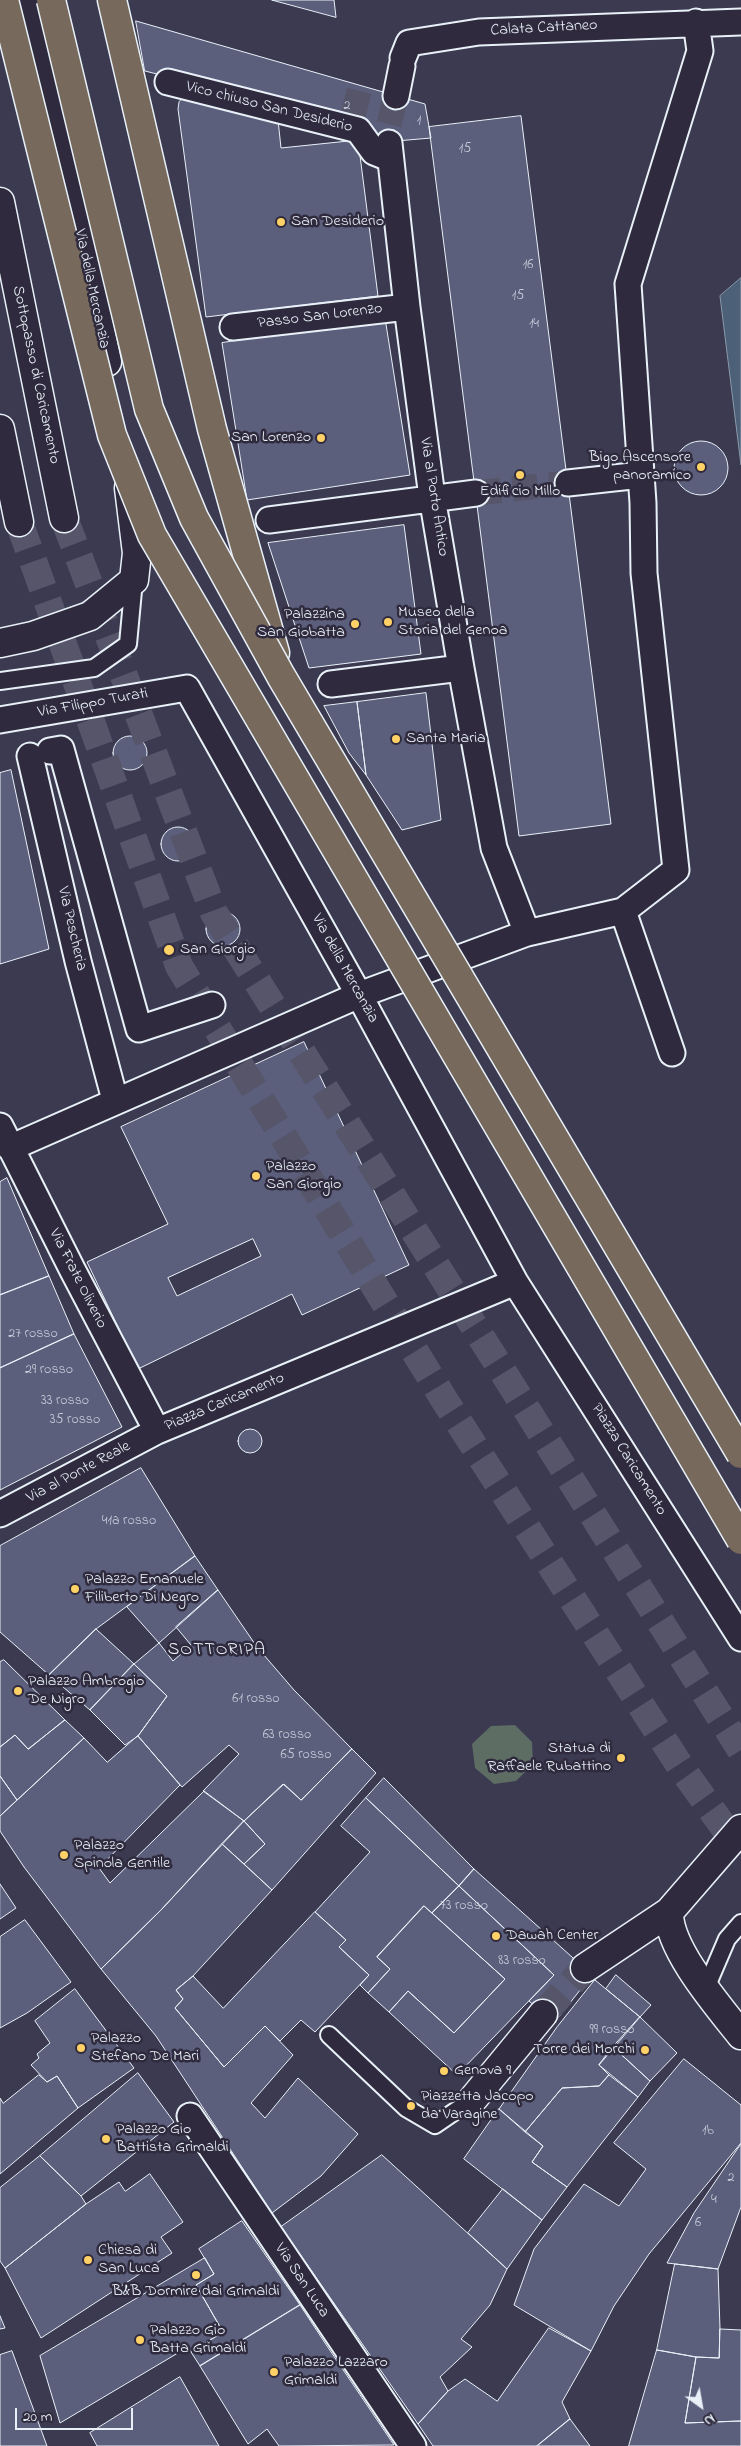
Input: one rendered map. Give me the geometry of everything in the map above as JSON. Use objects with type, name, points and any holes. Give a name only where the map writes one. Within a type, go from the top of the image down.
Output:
[{"type":"highway","points":[[4,0],[112,435],[152,535],[741,1540]]},
{"type":"highway","points":[[51,0],[149,409],[194,518],[281,676],[741,1454]]},
{"type":"highway","points":[[112,0],[212,428],[281,676]]},
{"type":"street","name":"Via della Mercanzia","points":[[28,0],[36,28],[126,454],[137,554],[134,580]]},
{"type":"street","points":[[10,1148],[359,995],[527,933],[624,911],[676,870],[644,573],[641,475],[628,284],[700,51],[696,22],[741,22]]},
{"type":"street","name":"Calata Cattaneo","points":[[396,96],[409,43],[479,32],[696,22]]},
{"type":"street","name":"Vico chiuso San Desiderio","points":[[168,82],[358,130],[374,152],[389,150]]},
{"type":"street","name":"Via al Porto Antico","points":[[389,150],[432,498],[461,668],[494,848],[527,933]]},
{"type":"street","name":"Sottopasso di Caricamento","points":[[0,202],[64,518]]},
{"type":"street","name":"Passo San Lorenzo","points":[[233,327],[407,307]]},
{"type":"street","points":[[0,429],[19,522]]},
{"type":"street","points":[[568,484],[641,475]]},
{"type":"street","points":[[270,520],[476,493]]},
{"type":"street","points":[[0,643],[33,636],[90,616],[134,580]]},
{"type":"street","points":[[331,684],[461,668]]},
{"type":"street","name":"Via della Mercanzia","points":[[187,688],[500,1251]]},
{"type":"street","name":"Via Filippo Turati","points":[[0,720],[187,688]]},
{"type":"street","name":"Via Pescheria","points":[[116,1100],[78,961],[40,754],[61,750],[139,1029],[212,1005]]},
{"type":"street","points":[[624,911],[672,1053]]},
{"type":"street","name":"Via Frate Oliverio","points":[[0,1126],[157,1432]]},
{"type":"street","name":"Piazza Caricamento","points":[[500,1251],[515,1282],[741,1638]]},
{"type":"street","name":"Piazza Caricamento","points":[[157,1432],[515,1282]]},
{"type":"street","name":"Via al Ponte Reale","points":[[0,1514],[157,1432]]},
{"type":"street","points":[[585,1968],[669,1912],[741,1829]]},
{"type":"street","points":[[669,1912],[668,1923],[689,1966],[741,2034]]},
{"type":"street","points":[[473,2099],[543,2014]]},
{"type":"street","name":"Via San Luca","points":[[190,2116],[415,2440]]},
{"type":"lane","points":[[0,681],[94,668],[128,644],[134,580]]},
{"type":"lane","points":[[706,1988],[727,1939],[741,1923]]},
{"type":"lane","points":[[329,2035],[406,2108],[435,2125],[473,2099]]},
{"type":"green space","points":[[515,1725],[532,1742],[533,1764],[516,1781],[494,1784],[475,1768],[472,1744],[491,1726]]},
{"type":"water","points":[[741,278],[741,465],[720,296]]},
{"type":"building","points":[[272,0],[334,0],[336,17]]},
{"type":"building","points":[[136,21],[425,104],[431,138],[373,143],[363,126],[145,71]]},
{"type":"building","name":"San Desiderio","points":[[184,97],[278,120],[281,148],[358,140],[378,296],[206,317],[178,109],[179,102]]},
{"type":"building","name":"Edificio Millo","points":[[521,116],[611,824],[519,836],[429,127]]},
{"type":"building","name":"San Lorenzo","points":[[385,318],[410,475],[247,500],[222,343]]},
{"type":"building","name":"Bigo Ascensore panoramico","points":[[696,441],[706,441],[716,445],[724,453],[728,468],[724,483],[716,491],[706,495],[696,495],[686,491],[678,483],[674,473],[674,463],[678,453],[686,445]]},
{"type":"building","name":"Palazzina San Giobatta","points":[[404,525],[421,654],[309,668],[268,543]]},
{"type":"building","name":"Santa Maria","points":[[426,693],[441,820],[402,830],[366,775],[357,702]]},
{"type":"building","points":[[357,702],[366,775],[349,753],[324,706]]},
{"type":"building","points":[[130,736],[137,737],[142,741],[146,746],[146,760],[142,765],[137,769],[130,770],[123,769],[118,765],[114,760],[113,753],[114,746],[118,741],[123,737]]},
{"type":"building","points":[[11,770],[49,949],[0,964],[0,773]]},
{"type":"building","points":[[178,827],[185,828],[190,832],[194,837],[194,851],[190,856],[185,860],[178,861],[171,860],[166,856],[162,851],[161,844],[162,837],[166,832],[171,828]]},
{"type":"building","points":[[223,912],[230,913],[235,917],[239,922],[239,936],[235,941],[230,945],[223,946],[216,945],[211,941],[207,936],[206,929],[207,922],[211,917],[216,913]]},
{"type":"building","name":"Palazzo San Giorgio","points":[[304,1042],[409,1265],[302,1315],[292,1294],[138,1369],[87,1262],[168,1224],[121,1127]],"holes":[[[253,1239],[261,1256],[177,1296],[168,1278]]]},
{"type":"building","points":[[7,1178],[49,1276],[0,1295],[0,1182]]},
{"type":"building","points":[[49,1276],[74,1334],[0,1368],[0,1295]]},
{"type":"building","points":[[74,1334],[122,1427],[0,1490],[0,1368]]},
{"type":"building","points":[[250,1429],[259,1432],[262,1441],[259,1450],[250,1453],[241,1450],[238,1441],[241,1432]]},
{"type":"building","name":"Palazzo Emanuele Filiberto Di Negro","points":[[141,1468],[195,1556],[96,1629],[49,1675],[0,1632],[0,1546]]},
{"type":"building","points":[[195,1556],[218,1590],[159,1643],[127,1607]]},
{"type":"building","points":[[218,1590],[257,1647],[294,1690],[352,1749],[301,1800],[283,1784],[244,1821],[203,1791],[239,1754],[229,1745],[182,1787],[138,1736],[167,1696],[134,1664],[159,1643],[173,1661],[191,1645],[176,1627]]},
{"type":"building","points":[[96,1629],[134,1664],[90,1710],[49,1675]]},
{"type":"building","name":"Palazzo Ambrogio De Nigro","points":[[4,1660],[65,1720],[28,1749],[15,1735],[0,1747],[0,1662]]},
{"type":"building","points":[[134,1664],[167,1696],[138,1736],[125,1745],[90,1710]]},
{"type":"building","points":[[65,1720],[84,1738],[17,1800],[0,1776],[0,1747],[15,1735],[28,1749]]},
{"type":"building","name":"Palazzo Spinola Gentile","points":[[138,1736],[180,1785],[99,1868],[110,1883],[204,1791],[244,1821],[161,1910],[101,1969],[24,1867],[0,1831],[0,1816],[84,1738],[107,1762]]},
{"type":"building","points":[[352,1749],[376,1773],[272,1890],[244,1864],[265,1844],[244,1821],[284,1784],[301,1800]]},
{"type":"building","points":[[0,1776],[17,1800],[0,1816]]},
{"type":"building","points":[[384,1778],[474,1869],[459,1886],[366,1798]]},
{"type":"building","points":[[366,1798],[459,1886],[432,1913],[424,1906],[377,1957],[390,1969],[368,1993],[360,1985],[369,1975],[339,1947],[346,1940],[315,1912],[370,1852],[341,1826]]},
{"type":"building","points":[[244,1821],[265,1844],[244,1864],[222,1844]]},
{"type":"building","points":[[222,1844],[272,1890],[193,1976],[176,1990],[183,1999],[175,2008],[224,2067],[265,2026],[293,2055],[251,2103],[265,2118],[298,2078],[358,2134],[321,2176],[272,2213],[156,2036],[101,1969],[161,1910]]},
{"type":"building","points":[[474,1869],[592,1975],[554,2023],[529,2001],[554,1975],[459,1886]]},
{"type":"building","points":[[0,1884],[16,1908],[0,1919]]},
{"type":"building","points":[[459,1886],[554,1975],[457,2075],[389,2012],[408,1991],[454,2033],[505,1979],[432,1913]]},
{"type":"building","points":[[424,1906],[505,1979],[454,2033],[408,1991],[389,2012],[368,1993],[390,1969],[377,1957]]},
{"type":"building","points":[[315,1912],[346,1940],[339,1947],[369,1975],[315,2032],[301,2020],[280,2041],[265,2026],[224,2067],[175,2008],[183,1999],[176,1990],[193,1976],[223,2008]]},
{"type":"building","points":[[25,1920],[71,1982],[27,2013],[0,2028],[0,1937]]},
{"type":"building","points":[[616,1975],[651,2005],[640,2017],[606,1989]]},
{"type":"building","points":[[595,1980],[640,2017],[599,2065],[609,2075],[599,2086],[562,2088],[525,2132],[499,2109],[557,2027]]},
{"type":"building","name":"Palazzo Stefano De Mari","points":[[75,1989],[134,2068],[78,2108],[57,2076],[47,2082],[31,2065],[39,2058],[37,2054],[50,2043],[35,2021]]},
{"type":"building","name":"Torre dei Morchi","points":[[640,2017],[677,2053],[650,2081],[613,2047]]},
{"type":"building","points":[[613,2047],[650,2081],[638,2097],[599,2065]]},
{"type":"building","points":[[684,2059],[741,2105],[741,2143],[649,2254],[614,2306],[591,2351],[514,2305],[534,2249],[584,2184],[619,2206],[646,2169],[614,2143]]},
{"type":"building","name":"Palazzo Gio Battista Grimaldi","points":[[138,2073],[174,2122],[81,2196],[40,2156]]},
{"type":"building","points":[[39,2075],[47,2082],[57,2076],[78,2108],[0,2174],[0,2098],[3,2103]]},
{"type":"building","points":[[609,2075],[638,2097],[567,2187],[532,2162],[543,2146],[525,2132],[562,2088],[599,2086]]},
{"type":"building","points":[[499,2109],[543,2146],[532,2162],[567,2187],[542,2220],[464,2159]]},
{"type":"building","points":[[741,2144],[741,2207],[718,2269],[667,2263],[694,2213]]},
{"type":"building","points":[[382,2155],[507,2269],[490,2305],[461,2339],[472,2347],[440,2377],[448,2391],[418,2424],[281,2227]]},
{"type":"building","points":[[40,2156],[81,2196],[86,2204],[5,2268],[0,2261],[0,2188]]},
{"type":"building","name":"Chiesa di San Luca","points":[[150,2174],[183,2222],[161,2237],[172,2253],[41,2338],[5,2268],[86,2204],[119,2182],[125,2191]]},
{"type":"building","points":[[503,2189],[542,2220],[507,2269],[468,2233]]},
{"type":"building","points":[[242,2221],[300,2305],[200,2366],[191,2352],[223,2332],[196,2285],[214,2274],[199,2249]]},
{"type":"building","name":"Palazzo Gio Batta Grimaldi","points":[[205,2258],[214,2274],[196,2285],[223,2332],[191,2352],[188,2347],[60,2423],[40,2356]]},
{"type":"building","points":[[675,2264],[718,2269],[719,2358],[696,2357],[657,2350]]},
{"type":"building","name":"Palazzo Lazzaro Grimaldi","points":[[300,2305],[394,2445],[279,2446],[267,2429],[248,2444],[200,2366]]},
{"type":"building","points":[[0,2316],[5,2328],[0,2329]]},
{"type":"building","points":[[549,2328],[591,2351],[562,2402],[570,2419],[537,2446],[433,2446],[418,2424],[448,2391],[465,2379],[497,2401]]},
{"type":"building","points":[[720,2329],[741,2330],[741,2421],[685,2423],[696,2357],[719,2358]]},
{"type":"building","points":[[657,2350],[696,2357],[685,2423],[741,2421],[741,2446],[629,2446]]},
{"type":"building","points":[[12,2351],[47,2446],[0,2446],[0,2355]]},
{"type":"building","points":[[180,2377],[219,2446],[97,2446],[90,2433]]},
{"type":"building","points":[[570,2419],[590,2446],[537,2446]]},
{"type":"tunnel","points":[[344,100],[416,118]]},
{"type":"tunnel","points":[[476,493],[568,483]]},
{"type":"tunnel","points":[[64,518],[214,913],[741,1750]]},
{"type":"tunnel","points":[[19,522],[179,966],[445,1401],[680,1766],[741,1851]]},
{"type":"tunnel","points":[[543,2014],[585,1968]]},
{"type":"place","name":"San Desiderio","points":[[281,222]]},
{"type":"place","name":"San Lorenzo","points":[[321,438]]},
{"type":"place","name":"Bigo Ascensore panoramico","points":[[701,467]]},
{"type":"place","name":"Edificio Millo","points":[[520,475]]},
{"type":"place","name":"Museo della Storia del Genoa","points":[[388,622]]},
{"type":"place","name":"Palazzina San Giobatta","points":[[355,624]]},
{"type":"place","name":"Santa Maria","points":[[396,739]]},
{"type":"place","name":"San Giorgio","points":[[169,950]]},
{"type":"place","name":"Palazzo San Giorgio","points":[[256,1176]]},
{"type":"place","name":"Palazzo Emanuele Filiberto Di Negro","points":[[75,1589]]},
{"type":"place","name":"Palazzo Ambrogio De Nigro","points":[[18,1691]]},
{"type":"place","name":"Statua di Raffaele Rubattino","points":[[621,1758]]},
{"type":"place","name":"Palazzo Spinola Gentile","points":[[64,1855]]},
{"type":"place","name":"Dawah Center","points":[[496,1936]]},
{"type":"place","name":"Palazzo Stefano De Mari","points":[[81,2048]]},
{"type":"place","name":"Torre dei Morchi","points":[[645,2050]]},
{"type":"place","name":"Genova 9","points":[[444,2071]]},
{"type":"place","name":"Piazzetta Jacopo da Varagine","points":[[411,2106]]},
{"type":"place","name":"Palazzo Gio Battista Grimaldi","points":[[106,2139]]},
{"type":"place","name":"Chiesa di San Luca","points":[[88,2260]]},
{"type":"place","name":"B&B Dormire dai Grimaldi","points":[[196,2275]]},
{"type":"place","name":"Palazzo Gio Batta Grimaldi","points":[[140,2340]]},
{"type":"place","name":"Palazzo Lazzaro Grimaldi","points":[[274,2372]]},
{"type":"district","name":"SOTTORIPA","points":[[217,1651]]}]
